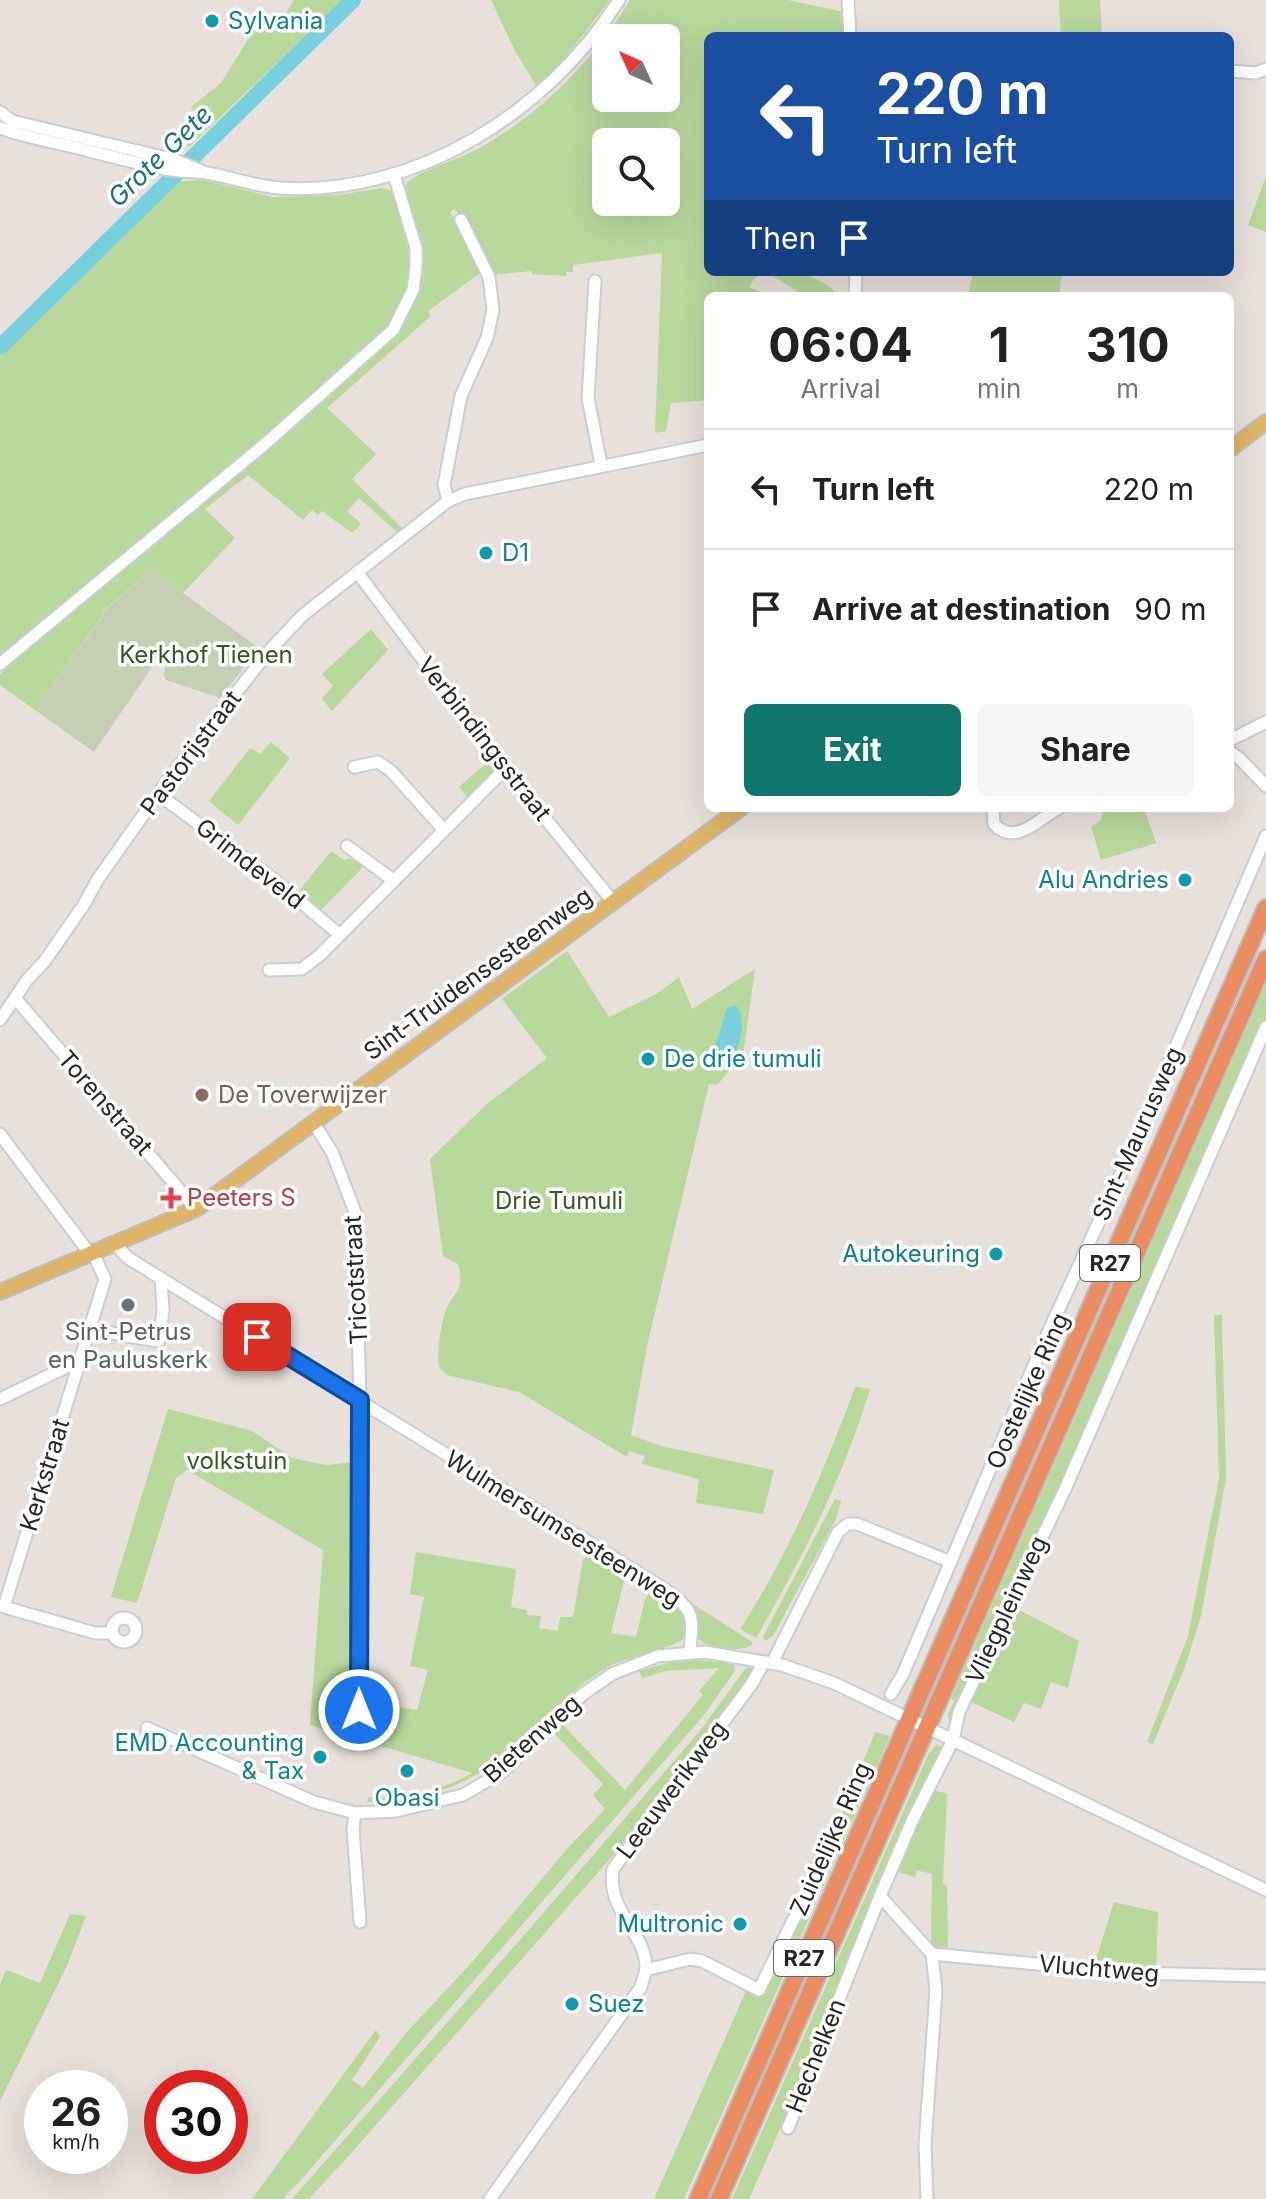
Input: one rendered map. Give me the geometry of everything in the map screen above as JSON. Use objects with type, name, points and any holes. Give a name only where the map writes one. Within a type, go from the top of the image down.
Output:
[{"type":"highway","name":"Oostelijke Ring","points":[[910,1717],[1266,908]]},
{"type":"highway","name":"Oostelijke Ring","points":[[928,1728],[1266,959]]},
{"type":"highway","name":"Zuidelijke Ring","points":[[698,2199],[910,1717]]},
{"type":"highway","name":"Zuidelijke Ring","points":[[719,2199],[928,1728]]},
{"type":"main road","points":[[1234,446],[1266,422]]},
{"type":"main road","name":"Sint-Truidensesteenweg","points":[[0,1292],[196,1209],[736,812]]},
{"type":"street","points":[[0,112],[12,121],[190,170],[279,188],[350,186],[394,175],[477,137],[535,97],[588,45],[619,0]]},
{"type":"street","points":[[848,0],[850,32]]},
{"type":"street","points":[[1234,71],[1256,73],[1266,69]]},
{"type":"street","points":[[0,128],[170,165]]},
{"type":"street","points":[[0,664],[265,444],[393,330],[413,290],[416,267],[416,248],[394,175]]},
{"type":"street","points":[[448,501],[444,485],[461,396],[487,338],[493,310],[489,277],[461,220]]},
{"type":"street","points":[[595,281],[588,398],[601,464]]},
{"type":"street","name":"Pastorijstraat","points":[[0,1020],[44,962],[158,794],[268,652],[303,615],[448,501],[497,486],[704,446]]},
{"type":"street","name":"Verbindingsstraat","points":[[357,572],[505,769],[614,903]]},
{"type":"street","points":[[1234,738],[1266,722]]},
{"type":"street","points":[[1234,755],[1266,786]]},
{"type":"street","points":[[354,767],[378,762],[391,771],[443,829]]},
{"type":"street","points":[[269,970],[302,969],[340,935],[505,769]]},
{"type":"street","name":"Grimdeveld","points":[[158,794],[272,878],[340,935]]},
{"type":"street","points":[[993,812],[994,824],[1001,831],[1011,834],[1024,831],[1053,812]]},
{"type":"street","name":"Sint-Maurusweg","points":[[891,1694],[903,1674],[1046,1337],[1130,1154],[1266,836]]},
{"type":"street","points":[[347,846],[393,880]]},
{"type":"street","name":"Torenstraat","points":[[15,998],[196,1209]]},
{"type":"street","name":"Vliegpleinweg","points":[[880,1896],[913,1819],[953,1740],[959,1712],[1066,1487],[1266,1027]]},
{"type":"street","name":"Tricotstraat","points":[[313,1122],[332,1152],[355,1212],[360,1400],[359,1710]]},
{"type":"street","points":[[0,1134],[92,1253]]},
{"type":"street","name":"Wulmersumsesteenweg","points":[[115,1244],[128,1258],[680,1600],[690,1612],[690,1651]]},
{"type":"street","name":"Kerkstraat","points":[[92,1253],[105,1279],[4,1607],[95,1633],[113,1633]]},
{"type":"street","points":[[91,1327],[159,1341],[163,1311],[161,1278]]},
{"type":"street","points":[[0,1399],[81,1360]]},
{"type":"street","points":[[768,1663],[838,1532],[845,1525],[857,1524],[951,1562]]},
{"type":"street","points":[[690,1651],[768,1663],[818,1676],[910,1717],[1266,1890]]},
{"type":"street","name":"Bietenweg","points":[[147,1728],[314,1802],[355,1813],[396,1811],[463,1795],[502,1772],[582,1695],[612,1674],[658,1656],[690,1651]]},
{"type":"street","name":"Leeuwerikweg","points":[[646,1970],[643,1952],[613,1896],[613,1869],[768,1663]]},
{"type":"street","points":[[355,1813],[353,1829],[360,1922]]},
{"type":"street","points":[[490,2199],[641,1987],[646,1970],[690,1959],[702,1961],[759,1990],[807,1892],[828,1839]]},
{"type":"street","points":[[880,1896],[932,1954],[936,1991],[925,2144],[927,2199]]},
{"type":"street","name":"Hechelken","points":[[788,2128],[880,1896]]},
{"type":"street","name":"Vluchtweg","points":[[932,1954],[1131,1973],[1266,1976]]},
{"type":"green space","points":[[294,0],[343,0],[189,147],[182,136],[201,119],[191,107],[221,83],[262,17],[278,27]]},
{"type":"green space","points":[[491,0],[610,0],[556,69],[537,87],[515,51]]},
{"type":"green space","points":[[630,0],[788,0],[844,12],[845,32],[704,32],[704,276],[756,276],[749,287],[761,292],[704,292],[704,400],[671,403],[666,431],[655,433],[662,253],[573,265],[573,272],[566,272],[566,276],[532,274],[532,271],[493,275],[468,223],[454,209],[450,213],[458,222],[483,271],[428,311],[431,316],[327,408],[376,454],[352,479],[404,530],[399,534],[359,498],[347,511],[361,524],[352,533],[322,511],[318,515],[312,510],[303,520],[248,475],[205,509],[235,538],[183,593],[151,570],[102,612],[104,614],[35,710],[0,685],[0,674],[341,385],[395,334],[413,301],[420,244],[405,191],[406,183],[501,135],[544,103],[592,53],[592,112],[680,112],[680,24],[614,24]]},
{"type":"green space","points":[[1059,0],[1100,0],[1102,32],[1061,32]]},
{"type":"green space","points":[[1266,176],[1266,232],[1248,225]]},
{"type":"green space","points":[[204,180],[272,197],[338,195],[382,188],[391,191],[397,199],[410,256],[407,286],[399,307],[386,330],[278,425],[0,656],[0,347],[168,182]]},
{"type":"green space","points":[[772,276],[814,278],[835,292],[798,292]]},
{"type":"green space","points":[[972,276],[1062,276],[1060,292],[969,292]]},
{"type":"green space","name":"Kerkhof Tienen","points":[[151,570],[259,648],[220,698],[166,680],[166,657],[161,654],[94,752],[35,710],[104,615],[102,613]]},
{"type":"green space","points":[[371,629],[388,650],[332,711],[322,698],[333,686],[322,674]]},
{"type":"green space","points":[[271,742],[290,758],[238,825],[209,801],[250,748],[260,754]]},
{"type":"green space","points":[[490,760],[495,767],[493,771],[467,797],[459,787]]},
{"type":"green space","points":[[1103,812],[1145,812],[1156,843],[1101,860],[1091,827],[1101,820]]},
{"type":"green space","points":[[331,851],[344,860],[350,858],[364,866],[321,910],[299,891]]},
{"type":"green space","name":"Drie Tumuli","points":[[567,951],[609,1017],[658,993],[679,977],[692,1009],[755,969],[743,1055],[717,1085],[709,1084],[647,1346],[631,1435],[661,1446],[774,1470],[763,1514],[696,1503],[699,1479],[642,1464],[645,1456],[629,1451],[627,1457],[519,1392],[447,1375],[439,1367],[443,1322],[459,1287],[460,1274],[458,1264],[443,1256],[430,1159],[487,1104],[547,1058],[502,999]]},
{"type":"green space","points":[[1266,984],[1266,1018],[952,1729],[948,1715],[954,1701],[951,1699]]},
{"type":"green space","points":[[1214,1315],[1222,1315],[1226,1479],[1201,1616],[1186,1664],[1153,1744],[1147,1742],[1188,1636],[1219,1479]]},
{"type":"green space","points":[[855,1387],[870,1389],[847,1454],[805,1548],[756,1638],[740,1629],[758,1601],[804,1511]]},
{"type":"green space","name":"volkstuin","points":[[168,1409],[252,1431],[292,1458],[326,1465],[354,1462],[352,1700],[343,1719],[345,1729],[354,1736],[379,1736],[381,1716],[375,1705],[369,1702],[417,1710],[428,1670],[410,1666],[424,1597],[410,1594],[416,1552],[516,1569],[511,1607],[527,1610],[527,1615],[541,1616],[539,1628],[558,1631],[560,1617],[573,1617],[583,1560],[590,1551],[626,1573],[611,1633],[636,1637],[645,1599],[653,1588],[683,1612],[685,1637],[598,1673],[524,1739],[465,1780],[422,1796],[367,1802],[368,1797],[395,1797],[435,1789],[472,1773],[310,1725],[323,1550],[187,1470],[176,1478],[137,1603],[111,1597]]},
{"type":"green space","points":[[835,1499],[841,1501],[836,1519],[773,1636],[765,1641],[763,1637]]},
{"type":"green space","points":[[690,1602],[752,1642],[752,1645],[740,1649],[725,1648],[698,1639],[696,1618]]},
{"type":"green space","points":[[1013,1607],[1079,1641],[1068,1688],[1051,1682],[1041,1709],[1024,1703],[1014,1722],[969,1701]]},
{"type":"green space","points":[[697,1660],[734,1663],[735,1671],[704,1715],[300,2181],[282,2199],[252,2199],[376,2030],[380,2037],[352,2080],[363,2088],[406,2033],[605,1809],[593,1795],[603,1784],[554,1733],[562,1724],[625,1790],[703,1695],[699,1691],[719,1668],[666,1671],[642,1678],[639,1671],[668,1663]]},
{"type":"green space","points":[[746,1668],[754,1668],[615,1853],[309,2199],[292,2199],[699,1732]]},
{"type":"green space","points":[[875,1732],[890,1736],[684,2199],[654,2199],[746,1991],[759,1995],[812,1890]]},
{"type":"green space","points":[[936,1745],[944,1747],[783,2129],[780,2129],[749,2199],[732,2199],[928,1755]]},
{"type":"green space","points":[[933,1790],[947,1794],[943,1884],[947,1885],[948,1952],[931,1946],[932,1874],[917,1870],[915,1877],[894,1871]]},
{"type":"green space","points":[[1114,1902],[1158,1912],[1156,1971],[1094,1966]]},
{"type":"green space","points":[[70,1914],[86,1916],[66,1968],[0,2101],[0,1985],[6,1970],[40,1983]]},
{"type":"water","points":[[735,1005],[742,1021],[739,1042],[729,1062],[713,1071],[710,1062],[727,1008]]},
{"type":"waterway","name":"Grote Gete","points":[[0,347],[353,0]]},
{"type":"place","name":"Sylvania","points":[[212,21]]},
{"type":"place","name":"D1","points":[[486,553]]},
{"type":"place","name":"Alu Andries","points":[[1185,880]]},
{"type":"place","name":"De drie tumuli","points":[[648,1059]]},
{"type":"place","name":"De Toverwijzer","points":[[202,1095]]},
{"type":"place","name":"Peeters S","points":[[171,1198]]},
{"type":"place","name":"Autokeuring","points":[[996,1254]]},
{"type":"place","name":"Sint-Petrus en Pauluskerk","points":[[128,1305]]},
{"type":"place","name":"EMD Accounting & Tax","points":[[320,1757]]},
{"type":"place","name":"Obasi","points":[[407,1771]]},
{"type":"place","name":"Multronic","points":[[740,1924]]},
{"type":"place","name":"Suez","points":[[572,2004]]},
{"type":"route","points":[[257,1337],[360,1400],[359,1710]]}]
